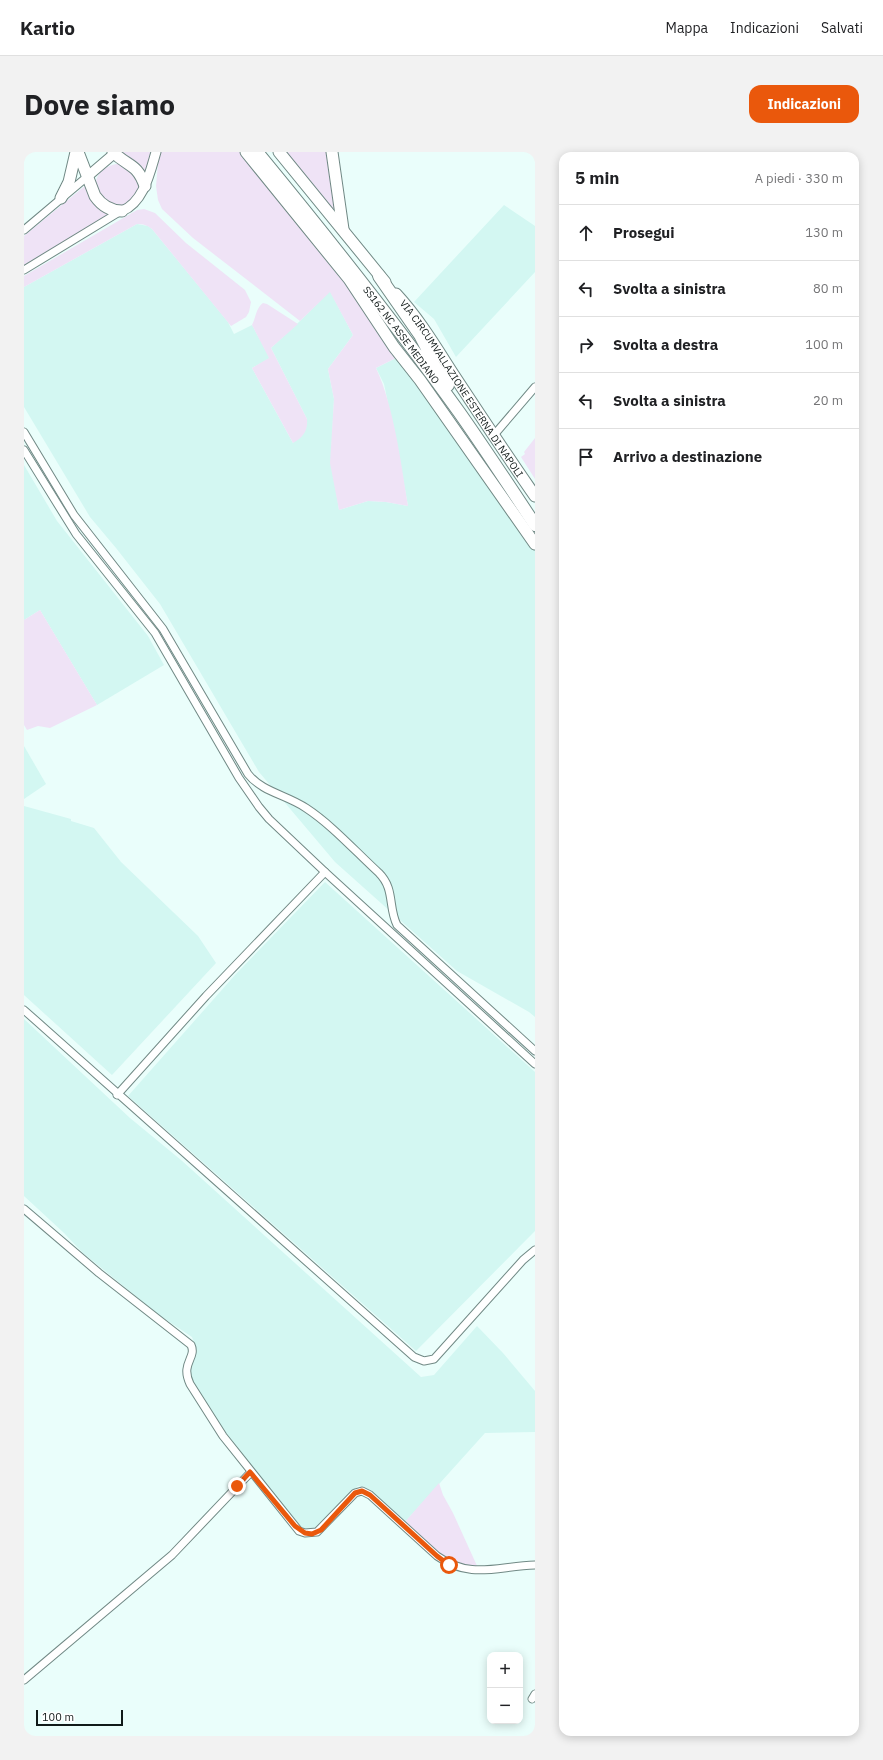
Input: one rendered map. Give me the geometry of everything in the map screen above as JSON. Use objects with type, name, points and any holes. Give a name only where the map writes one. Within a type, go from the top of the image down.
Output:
[{"type":"highway","name":"SS162 NC ASSE MEDIANO","points":[[257,152],[322,231],[459,413],[535,525]]},
{"type":"highway","name":"SS162 NC ASSE MEDIANO","points":[[267,152],[327,224],[438,370],[535,512]]},
{"type":"highway","points":[[379,276],[420,335],[438,370]]},
{"type":"highway","points":[[349,279],[389,332],[459,413]]},
{"type":"main road","points":[[77,152],[95,196],[100,202],[114,211],[122,211],[127,209],[138,200],[145,186],[156,152]]},
{"type":"main road","points":[[61,198],[69,182],[77,152]]},
{"type":"main road","points":[[88,176],[114,152],[136,169],[145,186]]},
{"type":"main road","points":[[246,152],[349,279],[394,347],[420,380],[535,544]]},
{"type":"main road","name":"VIA CIRCUMVALLAZIONE ESTERNA DI NAPOLI","points":[[279,152],[379,276],[411,310],[427,331],[535,496]]},
{"type":"main road","points":[[332,152],[343,232]]},
{"type":"street","points":[[24,230],[88,176]]},
{"type":"street","points":[[24,270],[122,211]]},
{"type":"street","points":[[494,435],[535,387]]},
{"type":"street","points":[[24,432],[74,515],[163,629],[248,774],[256,783],[305,807],[318,816],[379,873],[388,884],[392,896],[397,925],[535,1051]]},
{"type":"street","points":[[24,450],[76,534],[155,633],[248,792],[269,819],[535,1064]]},
{"type":"street","points":[[117,1095],[206,996],[325,872]]},
{"type":"street","points":[[24,1010],[117,1095],[198,1163],[414,1356],[424,1361],[434,1359],[523,1260],[535,1250]]},
{"type":"street","points":[[24,1209],[99,1273],[191,1345],[193,1350],[187,1366],[186,1375],[223,1436],[250,1472],[295,1526],[305,1533],[317,1532],[355,1493],[362,1491],[370,1495],[437,1556],[449,1565],[462,1569],[479,1571],[535,1565]]},
{"type":"street","points":[[24,1680],[172,1555],[250,1472]]},
{"type":"shaded area","points":[[123,152],[152,152],[145,176],[121,154]]},
{"type":"shaded area","points":[[159,152],[242,152],[340,273],[396,358],[376,368],[388,400],[392,417],[400,454],[408,506],[386,502],[368,501],[339,510],[330,463],[334,399],[328,369],[353,335],[330,292],[300,321],[193,238],[162,209],[158,200],[156,186]]},
{"type":"shaded area","points":[[284,152],[330,152],[336,214]]},
{"type":"shaded area","points":[[119,164],[131,168],[140,187],[136,199],[121,207],[102,200],[96,185],[96,180],[103,170],[111,165]]},
{"type":"shaded area","points":[[86,185],[110,212],[109,215],[24,265],[24,236]]},
{"type":"shaded area","points":[[504,205],[535,226],[535,272],[456,357],[434,319],[414,302]]},
{"type":"shaded area","points":[[144,209],[155,213],[186,243],[245,290],[251,302],[249,312],[246,317],[231,326],[152,229],[141,224],[137,224],[24,287],[24,276],[137,210]]},
{"type":"shaded area","points":[[137,224],[148,226],[152,229],[228,322],[234,334],[252,325],[270,358],[252,368],[293,443],[307,419],[271,348],[330,291],[353,335],[328,369],[334,399],[331,457],[339,510],[368,501],[386,502],[408,506],[384,384],[376,368],[396,358],[496,494],[535,550],[535,1017],[529,1012],[457,971],[335,862],[259,772],[160,604],[90,517],[24,407],[24,287]]},
{"type":"shaded area","points":[[263,303],[267,304],[298,324],[271,348],[307,419],[306,430],[300,438],[293,443],[252,368],[269,358],[252,325],[257,310]]},
{"type":"shaded area","points":[[535,438],[535,479],[521,457],[525,454],[524,452]]},
{"type":"shaded area","points":[[24,465],[57,521],[148,636],[164,665],[97,705],[40,610],[24,620]]},
{"type":"shaded area","points":[[40,610],[97,705],[50,728],[38,726],[27,730],[24,725],[24,620]]},
{"type":"shaded area","points":[[24,746],[46,784],[24,799]]},
{"type":"shaded area","points":[[24,806],[71,819],[71,821],[94,828],[121,862],[198,936],[216,963],[112,1075],[24,995]]},
{"type":"shaded area","points":[[325,882],[535,1072],[535,1231],[416,1351],[128,1096],[235,975]]},
{"type":"shaded area","points":[[24,1019],[130,1118],[181,1160],[421,1377],[434,1375],[477,1326],[503,1353],[535,1391],[535,1432],[485,1433],[404,1523],[364,1487],[358,1486],[317,1530],[308,1531],[300,1528],[234,1447],[189,1376],[188,1370],[197,1351],[192,1337],[159,1315],[83,1253],[24,1196]]},
{"type":"shaded area","points":[[439,1483],[443,1495],[453,1513],[478,1568],[456,1564],[447,1559],[429,1546],[404,1523]]},
{"type":"route","points":[[237,1486],[250,1472],[295,1526],[305,1533],[312,1534],[321,1530],[355,1493],[358,1491],[367,1492],[437,1556],[449,1565]]}]
